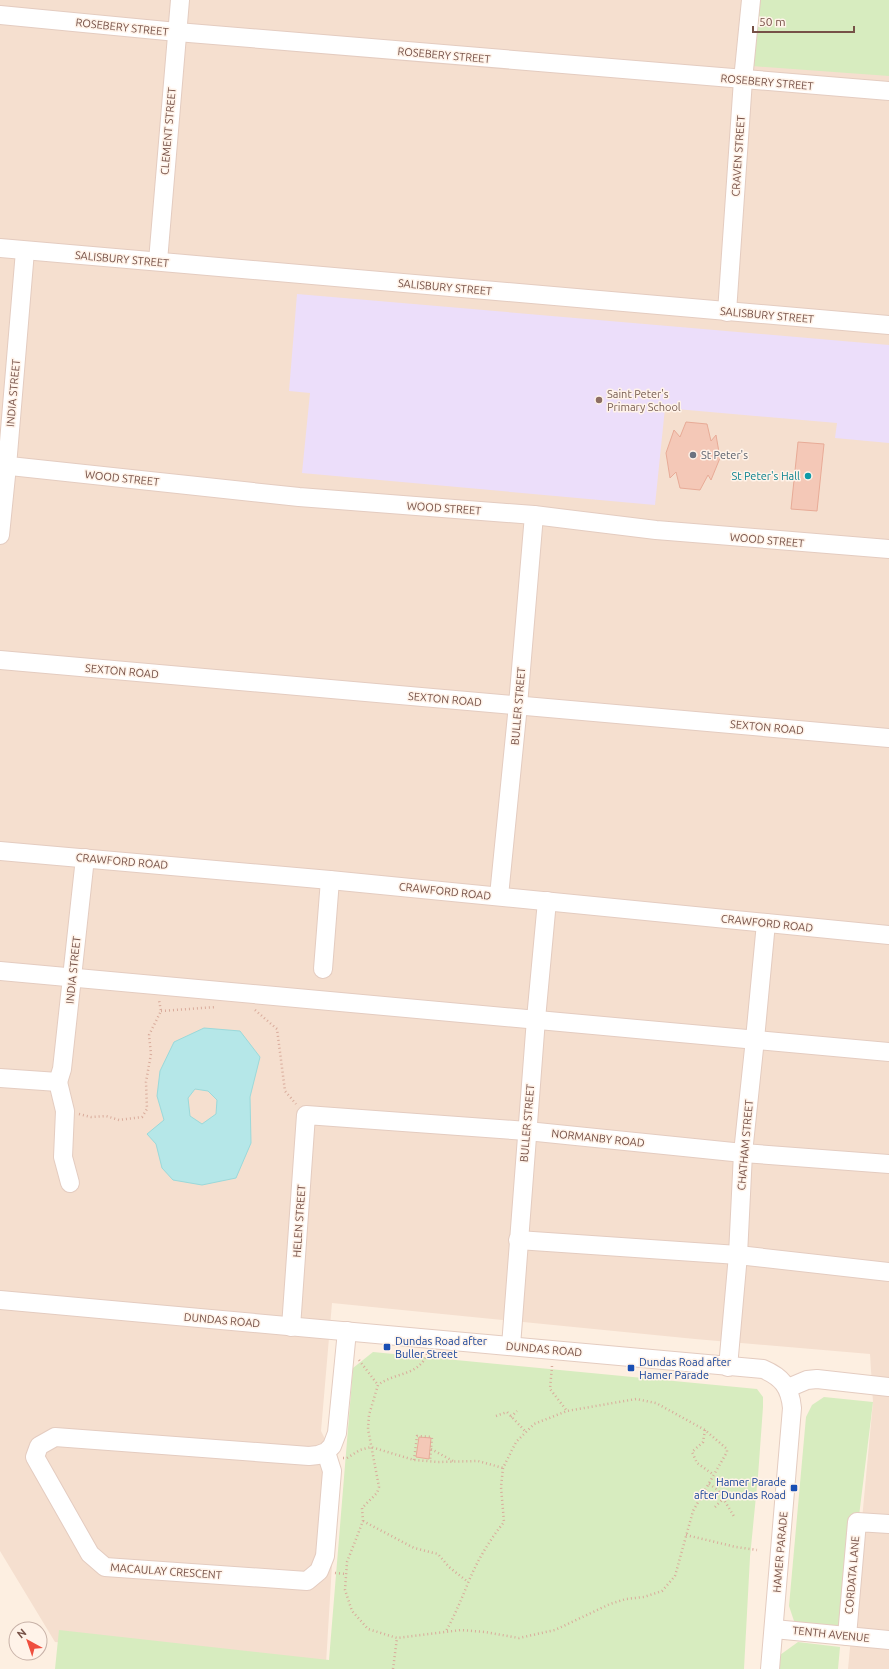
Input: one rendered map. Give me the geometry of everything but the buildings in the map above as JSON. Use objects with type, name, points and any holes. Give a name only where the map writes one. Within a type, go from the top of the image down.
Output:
[{"type":"street","name":"CLEMENT STREET","points":[[158,261],[180,0]]},
{"type":"street","name":"CRAVEN STREET","points":[[727,312],[743,80],[751,0]]},
{"type":"street","name":"ROSEBERY STREET","points":[[0,15],[177,32],[889,92]]},
{"type":"street","name":"SALISBURY STREET","points":[[0,248],[889,325]]},
{"type":"street","name":"INDIA STREET","points":[[0,535],[4,466],[25,251]]},
{"type":"street","name":"WOOD STREET","points":[[4,466],[299,497],[534,515],[656,530],[889,549]]},
{"type":"street","name":"BULLER STREET","points":[[499,896],[518,705],[534,515]]},
{"type":"street","name":"SEXTON ROAD","points":[[0,660],[889,738]]},
{"type":"street","name":"CRAWFORD ROAD","points":[[0,851],[330,880],[889,935]]},
{"type":"street","name":"INDIA STREET","points":[[58,1082],[62,1069],[85,858]]},
{"type":"street","points":[[322,969],[330,880]]},
{"type":"street","name":"BULLER STREET","points":[[511,1346],[518,1240],[547,901]]},
{"type":"street","name":"CHATHAM STREET","points":[[728,1367],[738,1255],[743,1153],[766,923]]},
{"type":"street","points":[[0,971],[889,1052]]},
{"type":"street","points":[[0,1078],[58,1082],[65,1111],[63,1157],[70,1183]]},
{"type":"street","name":"NORMANBY ROAD","points":[[306,1115],[527,1131],[743,1153],[889,1164]]},
{"type":"street","name":"HELEN STREET","points":[[291,1327],[306,1115]]},
{"type":"street","points":[[518,1240],[738,1255],[889,1272]]},
{"type":"street","name":"DUNDAS ROAD","points":[[0,1300],[763,1369],[773,1373],[788,1388]]},
{"type":"street","points":[[326,1452],[332,1446],[337,1433],[347,1331]]},
{"type":"street","points":[[788,1388],[807,1380],[818,1379],[889,1387]]},
{"type":"street","name":"HAMER PARADE","points":[[770,1669],[792,1408],[788,1388]]},
{"type":"street","name":"MACAULAY CRESCENT","points":[[55,1437],[309,1456],[326,1452],[332,1471],[325,1556],[319,1572],[307,1582],[105,1566],[90,1554],[35,1457],[39,1446],[55,1437]]},
{"type":"street","name":"CORDATA LANE","points":[[847,1636],[857,1522],[889,1524]]},
{"type":"street","name":"TENTH AVENUE","points":[[774,1629],[889,1640]]},
{"type":"path","points":[[65,1111],[91,1117],[106,1116],[119,1120],[142,1117],[147,1109],[146,1082],[151,1054],[149,1035],[161,1011],[155,986]]},
{"type":"path","points":[[161,1011],[223,1007]]},
{"type":"path","points":[[254,1008],[277,1029],[285,1091],[306,1115]]},
{"type":"path","points":[[427,1354],[424,1361],[416,1369],[393,1376],[378,1385],[369,1415],[368,1429],[379,1487],[377,1493],[362,1508],[363,1522],[347,1562],[345,1590],[352,1612],[368,1629],[397,1638],[461,1630],[485,1632],[519,1638],[555,1630],[610,1604],[626,1599],[644,1597],[662,1591],[674,1576],[693,1511],[727,1450],[705,1430],[656,1402],[636,1399],[567,1411],[534,1424],[516,1442],[503,1468],[501,1486],[504,1522],[491,1539],[468,1582],[456,1613],[446,1631]]},
{"type":"path","points":[[355,1356],[364,1365],[378,1385]]},
{"type":"path","points":[[552,1366],[550,1389],[567,1411]]},
{"type":"path","points":[[511,1417],[517,1411]]},
{"type":"path","points":[[496,1416],[507,1412],[526,1432]]},
{"type":"path","points":[[705,1430],[704,1442],[692,1452],[697,1463],[714,1475]]},
{"type":"path","points":[[414,1460],[417,1436],[432,1437],[430,1462]]},
{"type":"path","points":[[326,1452],[347,1458],[360,1450],[371,1447],[414,1460],[430,1462],[478,1461],[503,1468]]},
{"type":"path","points":[[431,1449],[453,1461]]},
{"type":"path","points":[[709,1484],[718,1490],[735,1518]]},
{"type":"path","points":[[715,1507],[723,1499]]},
{"type":"path","points":[[363,1522],[414,1548],[438,1554],[449,1566],[468,1582]]},
{"type":"path","points":[[686,1535],[736,1547],[757,1550]]},
{"type":"path","points":[[393,1669],[397,1638]]},
{"type":"shaded area","points":[[0,0],[889,0],[889,1669],[848,1669],[873,1402],[870,1354],[695,1339],[332,1303],[321,1431],[338,1465],[326,1664],[55,1642],[48,1630],[48,1621],[42,1621],[0,1551]]},
{"type":"shaded area","name":"Saint Peter's Primary School","points":[[297,294],[889,345],[889,443],[835,438],[837,423],[665,408],[655,505],[302,473],[310,393],[289,391]]},
{"type":"green space","points":[[753,0],[889,0],[889,76],[752,66]]},
{"type":"green space","points":[[373,1352],[757,1389],[763,1397],[763,1407],[750,1557],[744,1669],[55,1669],[59,1630],[329,1660],[353,1368]]},
{"type":"green space","points":[[824,1397],[873,1402],[845,1630],[795,1624],[789,1606],[806,1417],[812,1405]]},
{"type":"green space","points":[[798,1642],[840,1647],[838,1669],[778,1669],[780,1655]]},
{"type":"water","points":[[204,1028],[240,1031],[260,1057],[250,1097],[251,1143],[236,1178],[202,1185],[173,1180],[162,1168],[156,1144],[147,1134],[164,1120],[157,1096],[160,1071],[174,1042]],"holes":[[[195,1089],[208,1091],[217,1100],[216,1114],[202,1124],[190,1116],[188,1098]]]},
{"type":"place","name":"Saint Peter's Primary School","points":[[599,400]]},
{"type":"place","name":"St Peter's","points":[[693,455]]},
{"type":"place","name":"St Peter's Hall","points":[[808,476]]},
{"type":"place","name":"Dundas Road after Buller Street","points":[[387,1347]]},
{"type":"place","name":"Dundas Road after Hamer Parade","points":[[631,1368]]},
{"type":"place","name":"Hamer Parade after Dundas Road","points":[[794,1488]]}]
